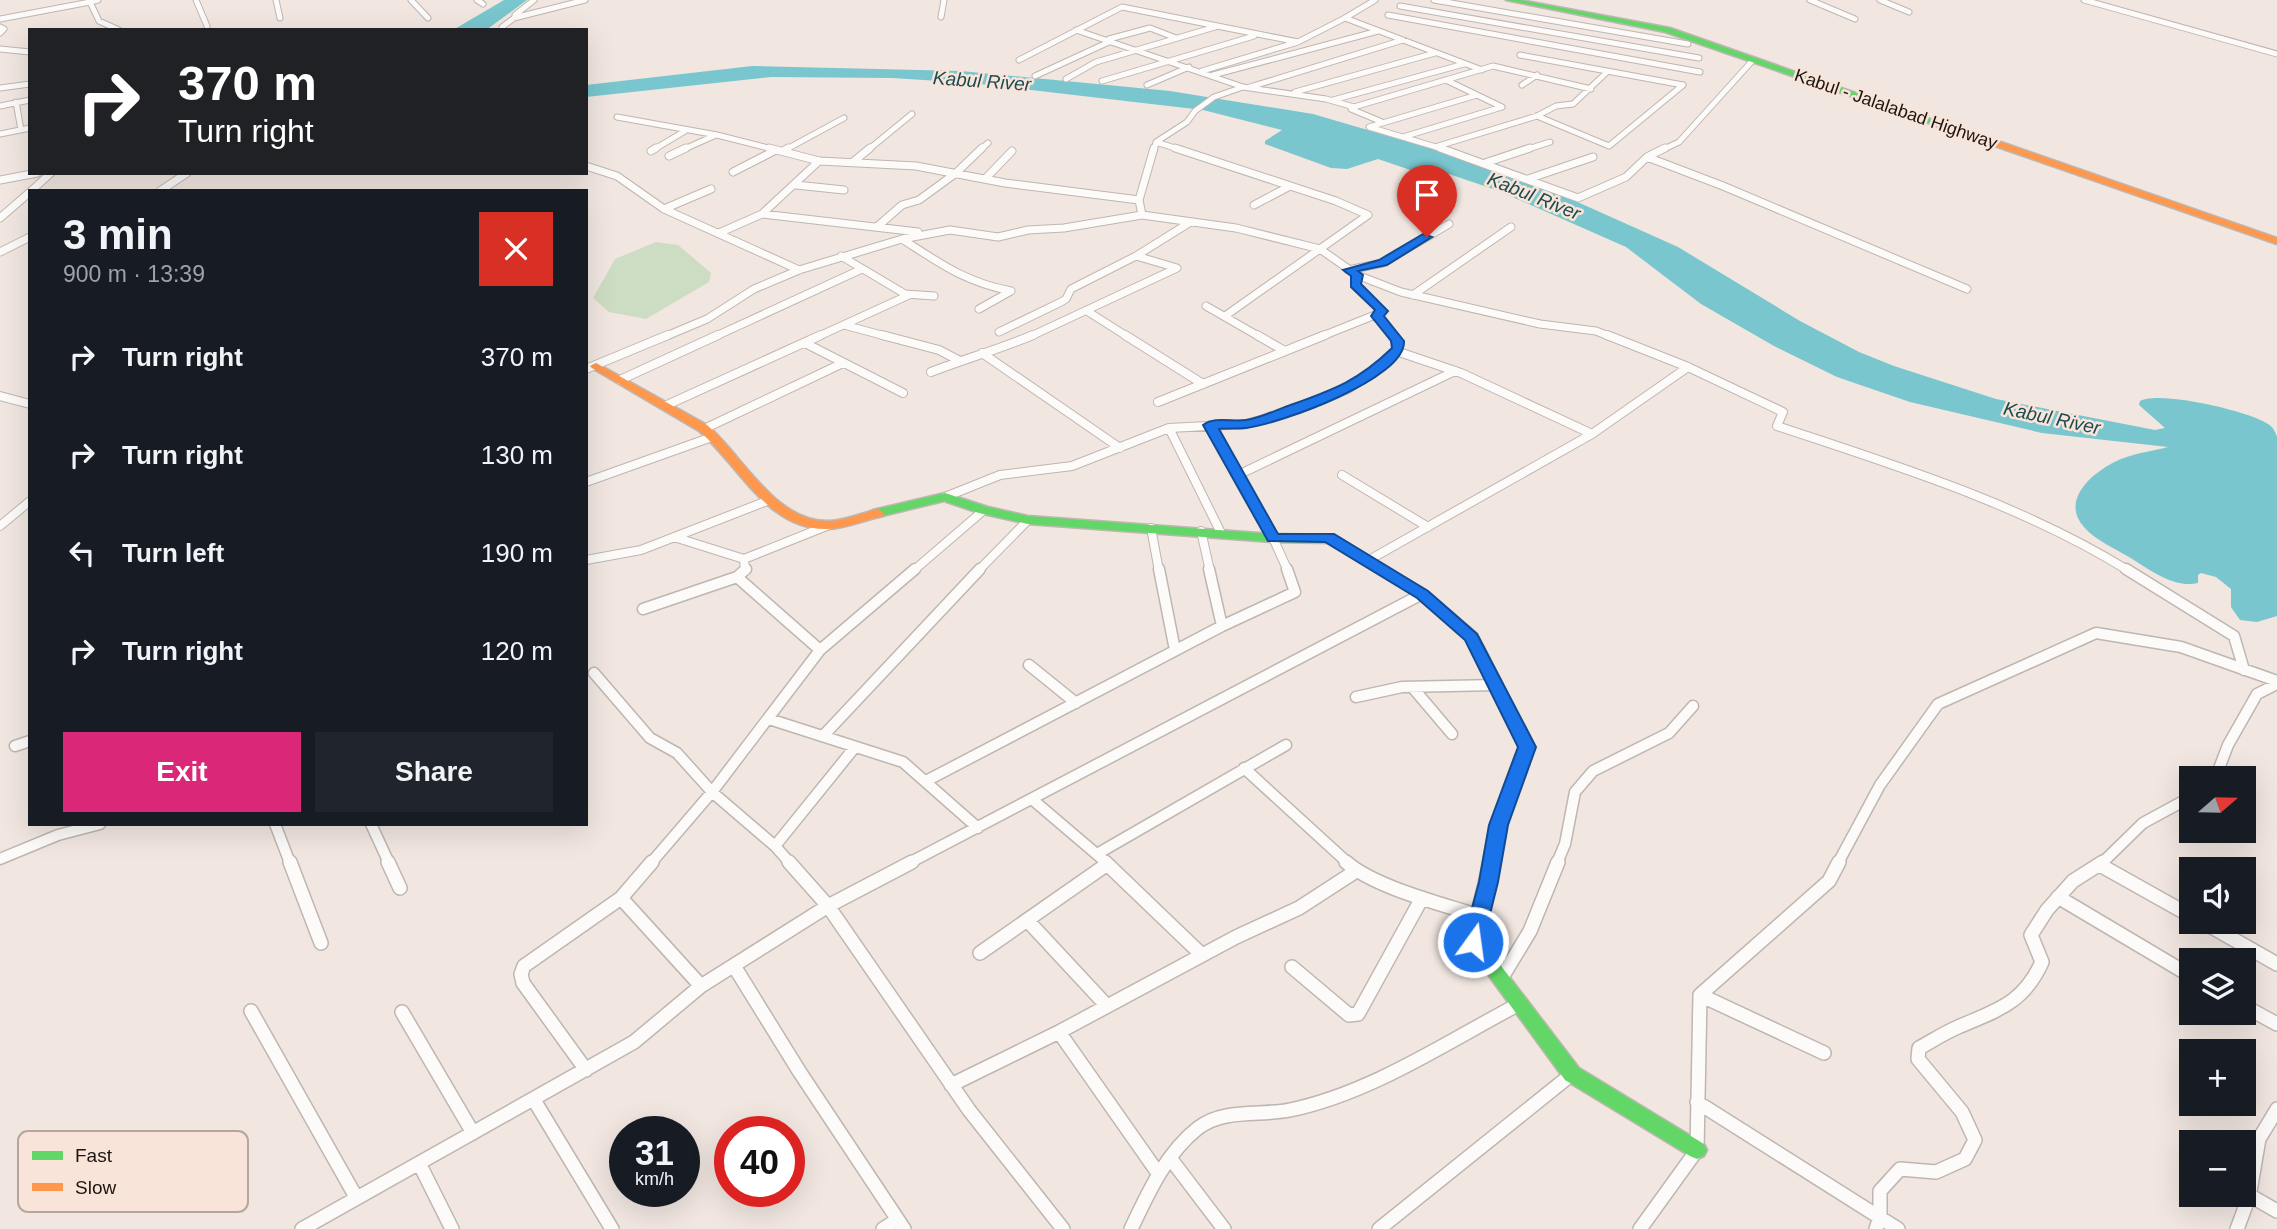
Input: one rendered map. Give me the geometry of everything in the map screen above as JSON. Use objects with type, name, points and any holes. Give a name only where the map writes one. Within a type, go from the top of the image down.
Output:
[{"type":"main road","name":"Kabul - Jalalabad Highway","points":[[1509,0],[1667,30],[1967,131]]},
{"type":"main road","name":"Kabul - Jalalabad Highway","points":[[1526,0],[1672,28],[2277,236]]},
{"type":"main road","name":"Kabul - Jalalabad Highway","points":[[2256,231],[2277,241]]},
{"type":"main road","points":[[591,368],[667,405],[708,433],[732,455],[767,502],[803,522],[829,526],[945,497],[984,510],[1028,520],[1273,538],[1328,537],[1422,594],[1472,637],[1527,747],[1498,825],[1473,942],[1572,1074],[1697,1150]]},
{"type":"street","points":[[0,19],[98,0]]},
{"type":"street","points":[[196,0],[207,26]]},
{"type":"street","points":[[276,0],[280,18]]},
{"type":"street","points":[[411,0],[428,18]]},
{"type":"street","points":[[477,0],[483,4]]},
{"type":"street","points":[[502,27],[534,0]]},
{"type":"street","points":[[509,19],[585,0]]},
{"type":"street","points":[[941,17],[944,0]]},
{"type":"street","points":[[1019,61],[1136,0]]},
{"type":"street","points":[[1345,19],[1375,0]]},
{"type":"street","points":[[1434,0],[1688,44]]},
{"type":"street","points":[[1810,0],[1855,19]]},
{"type":"street","points":[[1880,0],[1909,12]]},
{"type":"street","points":[[2084,0],[2277,54]]},
{"type":"street","points":[[90,2],[99,21],[115,28]]},
{"type":"street","points":[[1400,6],[1699,58]]},
{"type":"street","points":[[1122,7],[1298,42]]},
{"type":"street","points":[[1538,116],[1609,146],[1683,85],[1520,55],[1571,10]]},
{"type":"street","points":[[1388,16],[1700,72]]},
{"type":"street","points":[[1201,71],[1298,42],[1342,18],[1482,71]]},
{"type":"street","points":[[1066,79],[1096,62],[1219,26]]},
{"type":"street","points":[[0,27],[4,29],[0,33]]},
{"type":"street","points":[[1035,76],[1110,40],[1150,28],[1177,38]]},
{"type":"street","points":[[1076,30],[1246,87],[1354,107],[1497,66],[1591,89]]},
{"type":"street","points":[[1213,75],[1378,31]]},
{"type":"street","points":[[1102,81],[1258,35]]},
{"type":"street","points":[[1142,215],[1139,200],[1156,142],[1187,122],[1195,111],[1214,97],[1403,40]]},
{"type":"street","points":[[0,49],[28,52]]},
{"type":"street","points":[[1290,94],[1436,53]]},
{"type":"street","points":[[1477,95],[1369,127],[1485,163],[1578,198],[1626,177],[1647,157],[1679,142],[1753,60]]},
{"type":"street","points":[[1331,101],[1464,64]]},
{"type":"street","points":[[1147,85],[1189,67]]},
{"type":"street","points":[[1434,147],[1538,116],[1556,106],[1573,104],[1607,72]]},
{"type":"street","points":[[1521,85],[1537,75]]},
{"type":"street","points":[[1402,137],[1502,107],[1448,81]]},
{"type":"street","points":[[0,88],[28,84]]},
{"type":"street","points":[[0,106],[28,100]]},
{"type":"street","points":[[16,102],[21,130]]},
{"type":"street","points":[[1354,107],[1352,108],[1383,122]]},
{"type":"street","points":[[853,162],[912,114]]},
{"type":"street","points":[[617,117],[717,135],[819,161],[916,166],[1079,194],[1139,200]]},
{"type":"street","points":[[733,172],[844,118]]},
{"type":"street","points":[[0,134],[28,128]]},
{"type":"street","points":[[651,151],[685,131]]},
{"type":"street","points":[[669,156],[717,135]]},
{"type":"street","points":[[1156,142],[1336,201],[1368,215],[1224,316]]},
{"type":"street","points":[[1485,163],[1550,142]]},
{"type":"street","points":[[878,226],[902,205],[919,200],[956,173],[988,143]]},
{"type":"street","points":[[985,179],[1012,151]]},
{"type":"street","points":[[1527,179],[1593,157]]},
{"type":"street","points":[[1647,157],[1723,186],[1967,289]]},
{"type":"street","points":[[719,233],[762,214],[819,161]]},
{"type":"street","points":[[588,167],[617,176],[664,209],[799,270]]},
{"type":"street","points":[[0,180],[28,175]]},
{"type":"street","points":[[32,189],[49,175]]},
{"type":"street","points":[[163,189],[184,175]]},
{"type":"street","points":[[796,184],[844,190]]},
{"type":"street","points":[[1254,205],[1290,186]]},
{"type":"street","points":[[664,209],[711,189]]},
{"type":"street","points":[[0,218],[28,193]]},
{"type":"street","points":[[762,214],[925,233]]},
{"type":"street","points":[[591,368],[707,319],[754,289],[799,270],[925,233],[950,230],[998,237],[1027,230],[1064,228],[1142,215],[1236,228],[1320,249],[1357,275],[1413,295],[1540,324],[1596,331],[1688,367],[1783,412],[1777,426],[1930,477],[2083,542],[2234,636],[2244,670]]},
{"type":"street","points":[[999,332],[1061,302],[1066,299],[1071,289],[1136,256],[1189,223]]},
{"type":"street","points":[[1349,270],[1383,262],[1449,224]]},
{"type":"street","points":[[1413,295],[1511,227]]},
{"type":"street","points":[[0,252],[28,238]]},
{"type":"street","points":[[902,239],[945,267],[980,285],[1011,291],[979,309]]},
{"type":"street","points":[[841,256],[909,295],[934,296]]},
{"type":"street","points":[[931,372],[982,353],[996,351],[1177,268],[1136,256]]},
{"type":"street","points":[[620,380],[862,269]]},
{"type":"street","points":[[945,497],[1000,475],[1072,466],[1169,428],[1245,424],[1348,389],[1377,369],[1399,346],[1398,341],[1377,316],[1380,309],[1355,284],[1357,275]]},
{"type":"street","points":[[667,405],[909,295]]},
{"type":"street","points":[[1206,306],[1283,350]]},
{"type":"street","points":[[1087,311],[1203,384]]},
{"type":"street","points":[[1158,402],[1380,313]]},
{"type":"street","points":[[844,325],[939,350],[960,361]]},
{"type":"street","points":[[805,343],[903,393]]},
{"type":"street","points":[[1396,351],[1455,371],[1592,434]]},
{"type":"street","points":[[982,353],[1120,448]]},
{"type":"street","points":[[588,481],[708,433],[843,363]]},
{"type":"street","points":[[1369,560],[1592,434],[1688,367]]},
{"type":"street","points":[[1238,475],[1455,371]]},
{"type":"street","points":[[0,396],[28,403]]},
{"type":"street","points":[[926,781],[1222,626],[1295,592],[1273,538],[1210,425]]},
{"type":"street","points":[[1169,428],[1221,533]]},
{"type":"street","points":[[1342,475],[1428,527]]},
{"type":"street","points":[[588,560],[641,550],[767,502]]},
{"type":"street","points":[[0,526],[28,503]]},
{"type":"street","points":[[586,1070],[523,983],[521,974],[524,966],[621,898],[712,792],[820,650],[984,510]]},
{"type":"street","points":[[823,736],[928,622],[1028,520]]},
{"type":"street","points":[[674,537],[744,559],[829,526]]},
{"type":"street","points":[[1152,528],[1174,645],[1178,649]]},
{"type":"street","points":[[1200,531],[1222,626]]},
{"type":"street","points":[[643,609],[737,577],[746,570],[744,559]]},
{"type":"street","points":[[737,577],[820,650]]},
{"type":"street","points":[[302,1229],[634,1042],[701,986],[828,906],[1422,594]]},
{"type":"street","points":[[1640,1229],[1697,1150],[1700,995],[1829,881],[1880,785],[1938,704],[2096,633],[2181,647],[2277,682]]},
{"type":"street","points":[[1029,665],[1076,703]]},
{"type":"street","points":[[594,673],[650,738],[677,753],[712,792],[775,846],[828,906],[951,1085],[1063,1229]]},
{"type":"street","points":[[2220,766],[2228,745],[2257,694],[2277,682]]},
{"type":"street","points":[[1356,697],[1402,687],[1496,685]]},
{"type":"street","points":[[1413,688],[1452,734]]},
{"type":"street","points":[[1502,979],[1531,931],[1564,844],[1576,792],[1593,771],[1669,733],[1693,706]]},
{"type":"street","points":[[769,719],[903,762],[978,828]]},
{"type":"street","points":[[15,746],[28,742]]},
{"type":"street","points":[[1097,854],[1286,745]]},
{"type":"street","points":[[775,846],[855,747]]},
{"type":"street","points":[[1244,768],[1356,871],[1422,898],[1479,916]]},
{"type":"street","points":[[1033,800],[1097,854],[1202,955]]},
{"type":"street","points":[[1878,1223],[1880,1191],[1900,1170],[1936,1172],[1965,1159],[1975,1140],[1962,1112],[1918,1059],[1919,1048],[1954,1029],[1992,1016],[2015,1003],[2036,980],[2042,962],[2031,935],[2058,897],[2073,881],[2100,865],[2143,823],[2179,804]]},
{"type":"street","points":[[0,859],[58,835],[92,826]]},
{"type":"street","points":[[276,826],[321,943]]},
{"type":"street","points":[[372,826],[400,888]]},
{"type":"street","points":[[980,953],[1107,864]]},
{"type":"street","points":[[2100,865],[2179,909]]},
{"type":"street","points":[[951,1085],[1299,908],[1356,871]]},
{"type":"street","points":[[2058,897],[2179,969]]},
{"type":"street","points":[[621,898],[701,986]]},
{"type":"street","points":[[1292,967],[1349,1016],[1358,1014],[1422,898]]},
{"type":"street","points":[[1027,920],[1107,1006]]},
{"type":"street","points":[[2224,934],[2277,964]]},
{"type":"street","points":[[734,967],[901,1224],[883,1229]]},
{"type":"street","points":[[1700,995],[1824,1053]]},
{"type":"street","points":[[1131,1229],[1158,1173],[1200,1126],[1228,1116],[1291,1109],[1367,1082],[1521,1003]]},
{"type":"street","points":[[251,1011],[356,1198]]},
{"type":"street","points":[[402,1012],[473,1133]]},
{"type":"street","points":[[2256,1013],[2277,1024]]},
{"type":"street","points":[[1059,1032],[1158,1173]]},
{"type":"street","points":[[1380,1229],[1572,1074]]},
{"type":"street","points":[[534,1100],[612,1229]]},
{"type":"street","points":[[1697,1102],[1878,1223],[1898,1229]]},
{"type":"street","points":[[2256,1144],[2264,1125],[2277,1109]]},
{"type":"street","points":[[1170,1158],[1224,1229]]},
{"type":"street","points":[[419,1163],[452,1229]]},
{"type":"street","points":[[2256,1199],[2277,1210]]},
{"type":"street","points":[[2237,1229],[2245,1207]]},
{"type":"green space","points":[[656,242],[678,245],[711,273],[709,282],[646,319],[609,312],[593,298],[615,259]]},
{"type":"water","points":[[504,0],[527,0],[489,28],[456,28]]},
{"type":"water","name":"Kabul River","points":[[752,66],[961,71],[1170,91],[1313,114],[1446,153],[1573,200],[1678,247],[1800,321],[1859,352],[1894,366],[1996,399],[2155,430],[2165,428],[2139,405],[2140,401],[2150,398],[2184,400],[2243,413],[2271,426],[2277,437],[2277,616],[2257,622],[2240,620],[2231,607],[2231,589],[2216,577],[2201,573],[2198,575],[2198,583],[2171,581],[2105,544],[2084,527],[2077,516],[2076,506],[2078,496],[2091,478],[2121,459],[2168,447],[2042,433],[1910,402],[1837,377],[1774,346],[1701,304],[1626,247],[1499,191],[1446,173],[1431,177],[1378,159],[1347,169],[1331,168],[1265,144],[1265,141],[1282,130],[1203,110],[971,83],[892,78],[771,77],[588,97],[588,85]]},
{"type":"traffic: fast","points":[[1509,0],[1667,30],[1995,143]]},
{"type":"traffic: fast","points":[[878,513],[945,497],[984,510],[1028,520],[1273,538],[1331,539]]},
{"type":"traffic: fast","points":[[1489,877],[1473,942],[1572,1074],[1697,1150]]},
{"type":"traffic: slow","points":[[1995,143],[2277,241]]},
{"type":"traffic: slow","points":[[596,366],[703,428],[718,441],[760,490],[791,517],[810,524],[831,525],[878,513]]},
{"type":"traffic: slow","points":[[1331,539],[1422,594],[1472,637],[1527,747],[1498,826],[1489,877]]},
{"type":"route","points":[[1427,237],[1376,265],[1349,270],[1357,275],[1355,284],[1382,311],[1377,316],[1398,341],[1398,349],[1377,369],[1348,389],[1264,419],[1245,424],[1210,425],[1273,538],[1328,537],[1422,594],[1472,637],[1527,747],[1498,825],[1488,882],[1473,942]]}]
